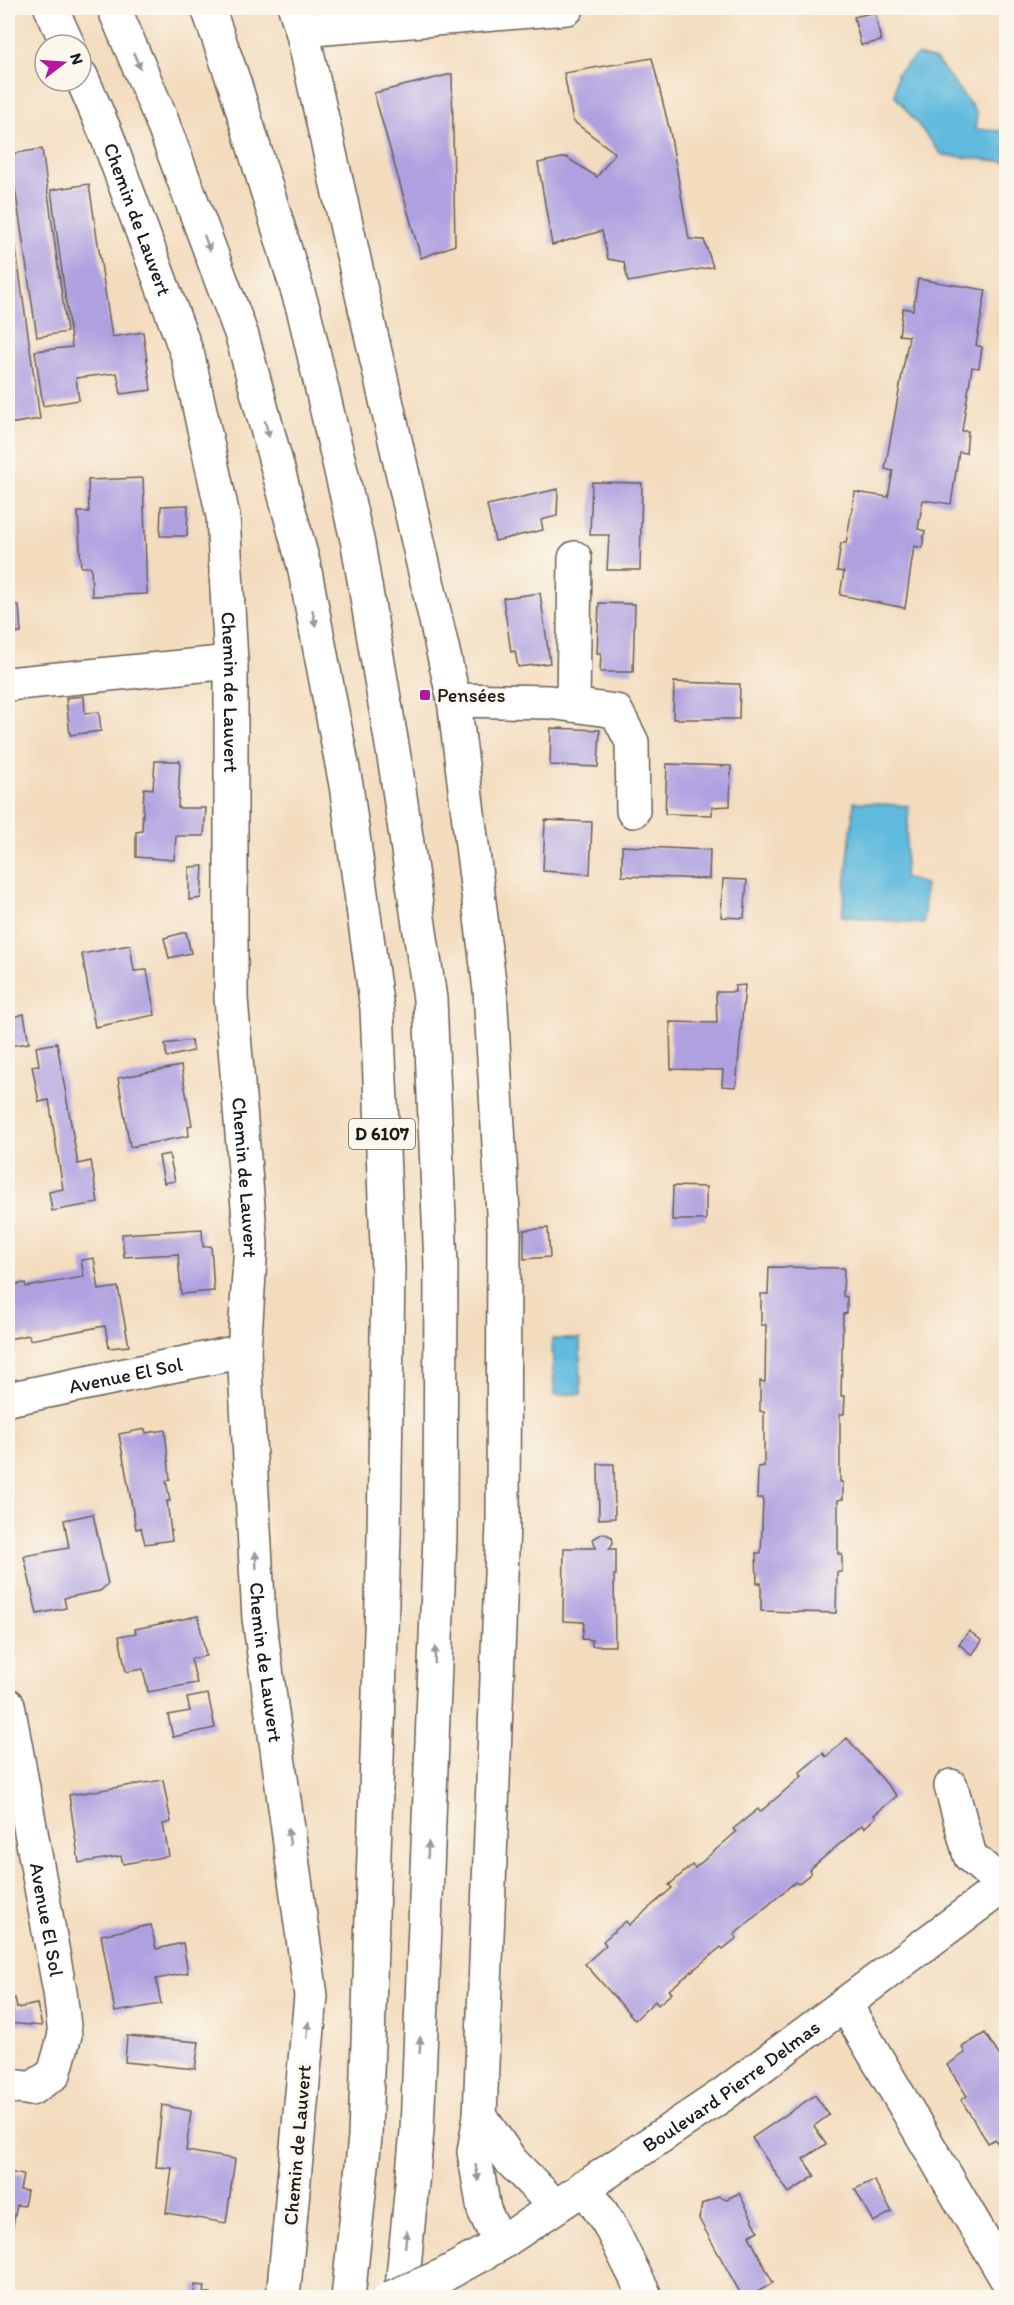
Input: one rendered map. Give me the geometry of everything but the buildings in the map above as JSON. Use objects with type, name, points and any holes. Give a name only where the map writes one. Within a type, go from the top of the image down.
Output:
[{"type":"main road","points":[[51,8],[62,33]]},
{"type":"main road","name":"D 6107","points":[[114,8],[160,116],[242,336],[304,566],[346,785],[377,1009],[388,1268],[384,1537],[365,2137],[348,2298]]},
{"type":"main road","name":"D 6107","points":[[208,8],[236,85],[304,312],[358,544],[396,769],[430,999],[441,1266],[440,1535],[417,2131],[401,2298]]},
{"type":"main road","points":[[500,2244],[484,2210],[474,2152],[480,2116],[503,1524],[504,1230],[490,990],[454,700],[298,19],[567,8]]},
{"type":"main road","name":"Chemin de Lauvert","points":[[88,93],[107,136],[188,356],[223,516],[231,662],[231,998],[250,1244],[244,1351],[259,1618],[311,1996],[283,2298]]},
{"type":"main road","points":[[573,705],[575,558]]},
{"type":"main road","points":[[8,684],[231,662]]},
{"type":"main road","points":[[454,700],[573,705],[616,711],[632,742],[633,811]]},
{"type":"main road","name":"Avenue El Sol","points":[[8,1399],[244,1351]]},
{"type":"main road","name":"Avenue El Sol","points":[[8,1705],[60,1992],[64,2035],[54,2074],[31,2089],[8,2085]]},
{"type":"main road","points":[[951,1786],[970,1856],[1005,1885]]},
{"type":"main road","name":"Boulevard Pierre Delmas","points":[[390,2298],[444,2275],[500,2244],[721,2096],[1005,1885]]},
{"type":"main road","points":[[845,2004],[1006,2278]]},
{"type":"main road","points":[[480,2116],[511,2161],[555,2206]]},
{"type":"main road","points":[[584,2186],[609,2224],[646,2298]]},
{"type":"water","points":[[917,55],[936,60],[977,113],[975,129],[1001,131],[1006,124],[1006,162],[942,155],[895,96],[897,73]]},
{"type":"water","points":[[854,802],[909,806],[904,878],[925,884],[924,924],[842,916]]},
{"type":"water","points":[[552,1339],[580,1339],[581,1394],[554,1395]]},
{"type":"place","name":"Pensées","points":[[425,695]]}]
